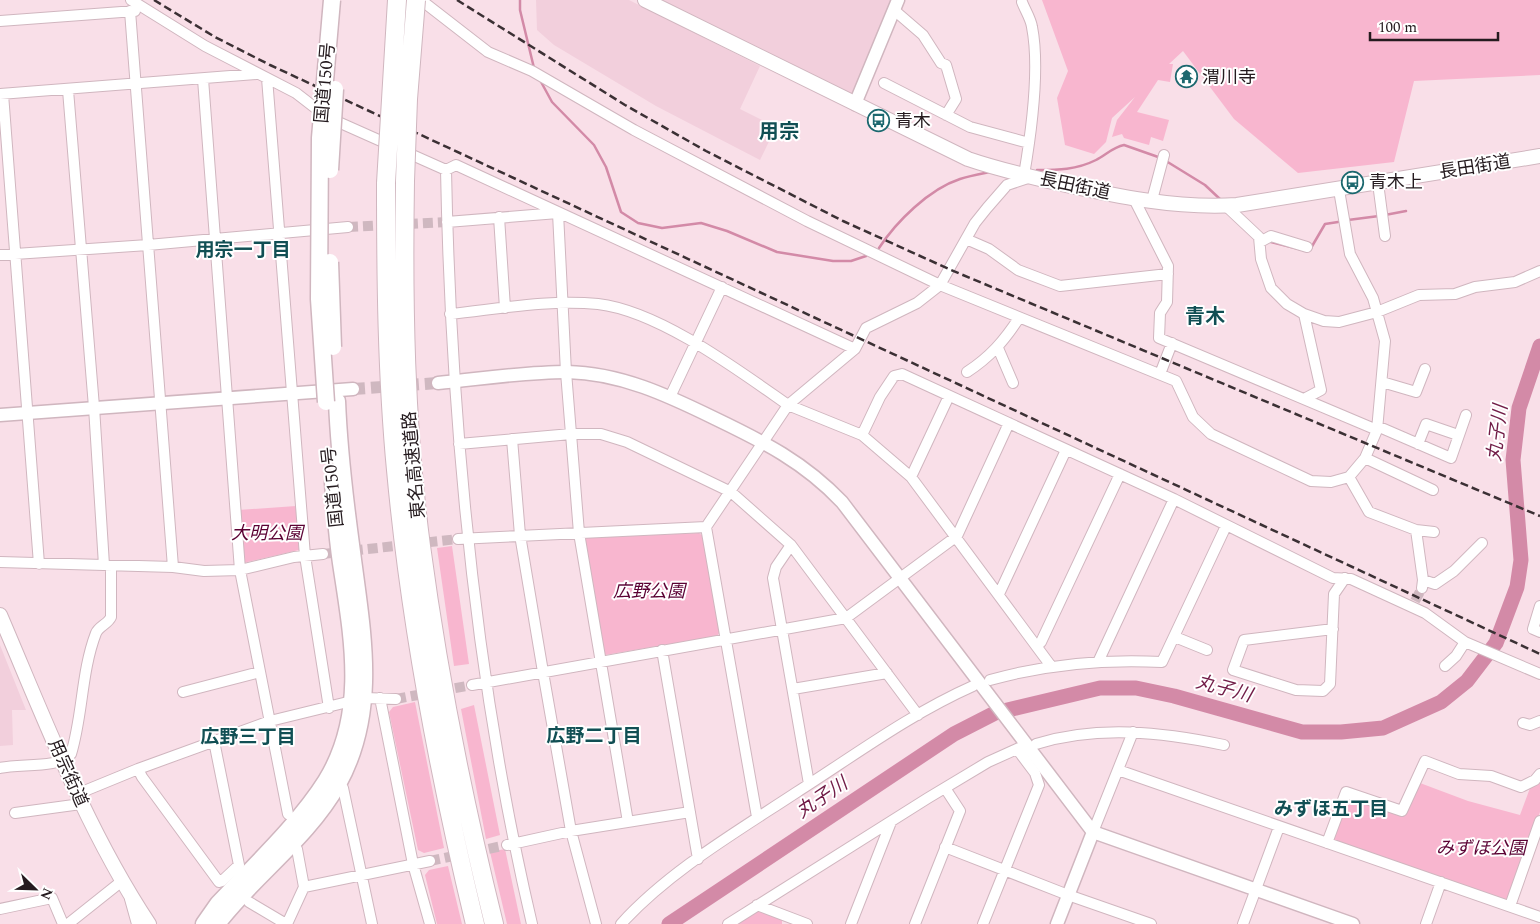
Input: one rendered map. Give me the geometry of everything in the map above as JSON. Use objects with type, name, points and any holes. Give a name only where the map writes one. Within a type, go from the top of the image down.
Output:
[{"type":"highway","name":"国道150号","points":[[217,924],[317,815],[338,783],[357,737],[366,699],[353,644],[340,554],[331,401],[319,299],[320,138],[332,0]]},
{"type":"highway","name":"国道150号","points":[[331,401],[330,166],[342,0]]},
{"type":"highway","name":"東名高速道路","points":[[397,0],[386,183],[386,288],[390,390],[404,548],[413,617],[440,767],[475,924]]},
{"type":"highway","name":"東名高速道路","points":[[416,0],[408,99],[405,181],[407,357],[421,545],[437,649],[458,762],[494,924]]},
{"type":"highway","name":"国道150号","points":[[204,924],[218,904],[318,794],[334,767],[366,699]]},
{"type":"main road","name":"長田街道","points":[[644,0],[968,159],[1028,176],[1133,198],[1226,206],[1339,190],[1540,156]]},
{"type":"main road","name":"用宗街道","points":[[0,615],[79,799],[125,886],[149,924]]},
{"type":"street","points":[[131,0],[205,46],[296,93],[326,118],[446,170],[456,165],[855,349]]},
{"type":"street","points":[[421,0],[488,52],[532,71],[634,130],[807,221],[940,285],[1176,380],[1193,417],[1211,434],[1311,481],[1331,482],[1349,477],[1365,458],[1377,428],[1382,382],[1385,341],[1377,312],[1350,254],[1339,190]]},
{"type":"street","points":[[757,817],[724,640],[706,527],[788,404],[855,349],[866,328],[917,303],[940,285],[975,223],[1007,185],[1028,176],[1033,108],[1034,48],[1032,26],[1022,2]]},
{"type":"street","points":[[855,104],[896,5],[922,35],[941,63],[946,65],[956,99],[946,115]]},
{"type":"street","points":[[0,21],[146,10]]},
{"type":"street","points":[[130,11],[172,567]]},
{"type":"street","points":[[39,564],[16,254],[3,147],[2,94],[262,76]]},
{"type":"street","points":[[262,76],[280,233],[304,556],[330,708]]},
{"type":"street","points":[[203,79],[240,570],[288,814]]},
{"type":"street","points":[[884,83],[980,131],[1029,143]]},
{"type":"street","points":[[0,768],[28,764],[56,764],[68,757],[73,748],[82,686],[96,631],[111,616],[68,90]]},
{"type":"street","points":[[1152,200],[1163,159]]},
{"type":"street","points":[[446,170],[450,314],[462,539],[511,844],[532,924]]},
{"type":"street","points":[[1378,183],[1385,236]]},
{"type":"street","points":[[1133,198],[1168,266],[1167,302],[1160,313],[1158,326],[1160,338],[1451,458],[1466,415]]},
{"type":"street","points":[[1226,206],[1259,237],[1261,259],[1271,288],[1287,304],[1304,314],[1324,321],[1339,322],[1377,312],[1419,295],[1455,294],[1475,287],[1515,282],[1540,271]]},
{"type":"street","points":[[447,222],[558,213]]},
{"type":"street","points":[[558,213],[566,372],[579,533],[628,822]]},
{"type":"street","points":[[500,217],[505,308]]},
{"type":"street","points":[[0,255],[148,245],[348,227]]},
{"type":"street","points":[[1260,242],[1271,236],[1307,247]]},
{"type":"street","points":[[966,239],[989,249],[1018,270],[1060,286],[1168,274]]},
{"type":"street","points":[[670,397],[722,287]]},
{"type":"street","points":[[450,314],[562,303],[600,304],[620,309],[696,342],[788,404],[862,435],[911,477],[1051,666]]},
{"type":"street","points":[[1304,314],[1321,390],[1304,399]]},
{"type":"street","points":[[967,372],[986,360],[998,348],[1020,318]]},
{"type":"street","points":[[1160,374],[1172,343]]},
{"type":"street","points":[[998,348],[1013,384]]},
{"type":"street","points":[[1382,382],[1416,392],[1425,369]]},
{"type":"street","points":[[438,383],[566,372],[630,382],[670,397],[764,442],[790,457],[822,481],[842,502],[902,578],[1093,832],[1353,924]]},
{"type":"street","points":[[862,435],[880,398],[894,376],[902,374],[1174,499],[1333,578],[1351,579],[1414,604],[1466,642],[1540,674]]},
{"type":"street","points":[[0,415],[353,389]]},
{"type":"street","points":[[911,477],[949,396]]},
{"type":"street","points":[[472,685],[846,618],[956,536],[1009,424]]},
{"type":"street","points":[[1418,444],[1426,424],[1458,435]]},
{"type":"street","points":[[458,444],[586,433],[616,438],[731,492],[791,545],[918,715]]},
{"type":"street","points":[[512,439],[520,535],[543,672],[571,831],[596,924]]},
{"type":"street","points":[[999,594],[1066,450]]},
{"type":"street","points":[[1365,458],[1432,490]]},
{"type":"street","points":[[1037,646],[1041,642],[1120,474]]},
{"type":"street","points":[[1349,477],[1369,512],[1416,530],[1434,532]]},
{"type":"street","points":[[1099,660],[1174,499]]},
{"type":"street","points":[[990,680],[1051,666],[1099,660],[1162,662],[1226,526]]},
{"type":"street","points":[[462,539],[706,527]]},
{"type":"street","points":[[1416,530],[1422,584],[1435,584],[1454,571],[1482,542]]},
{"type":"street","points":[[791,545],[776,568],[774,578],[809,784]]},
{"type":"street","points":[[0,562],[172,567],[204,571],[240,570],[304,556],[323,554]]},
{"type":"street","points":[[1333,629],[1244,640],[1233,670],[1296,690],[1323,691],[1330,684],[1333,629],[1334,594],[1345,578]]},
{"type":"street","points":[[1540,606],[1533,629],[1540,632]]},
{"type":"street","points":[[1175,637],[1207,650]]},
{"type":"street","points":[[1445,666],[1456,656],[1466,642]]},
{"type":"street","points":[[662,650],[698,859]]},
{"type":"street","points":[[183,692],[260,672]]},
{"type":"street","points":[[793,689],[887,673]]},
{"type":"street","points":[[621,924],[673,878],[757,817],[918,715],[973,686]]},
{"type":"street","points":[[15,813],[79,799],[138,769],[270,721],[366,699],[396,699]]},
{"type":"street","points":[[366,699],[430,924]]},
{"type":"street","points":[[1523,723],[1530,725],[1540,721]]},
{"type":"street","points":[[1056,924],[1133,732]]},
{"type":"street","points":[[1036,744],[1087,733],[1133,732],[1224,745]]},
{"type":"street","points":[[138,769],[219,882],[222,882],[239,865],[214,741]]},
{"type":"street","points":[[728,924],[944,788],[988,762],[1018,748],[1035,772],[1039,785],[983,924]]},
{"type":"street","points":[[1327,843],[1346,792],[1402,811],[1425,761],[1459,774],[1492,776],[1521,787],[1535,780],[1540,774]]},
{"type":"street","points":[[1118,770],[1540,917]]},
{"type":"street","points":[[338,783],[343,788],[360,876],[372,924]]},
{"type":"street","points":[[915,924],[960,811],[944,788]]},
{"type":"street","points":[[511,844],[571,831],[690,812]]},
{"type":"street","points":[[1510,906],[1540,821]]},
{"type":"street","points":[[851,924],[891,822]]},
{"type":"street","points":[[1243,924],[1279,827]]},
{"type":"street","points":[[945,847],[1068,895],[1120,919],[1151,924]]},
{"type":"street","points":[[249,902],[286,924],[304,888],[297,849]]},
{"type":"street","points":[[304,888],[430,861]]},
{"type":"street","points":[[1426,924],[1441,882]]},
{"type":"street","points":[[68,924],[125,886],[137,924]]},
{"type":"street","points":[[0,909],[52,898],[63,924]]},
{"type":"street","points":[[757,905],[787,921],[807,924]]},
{"type":"shaded area","points":[[536,0],[629,0],[760,66],[740,109],[776,127],[760,160],[656,106],[554,45],[537,30]]},
{"type":"shaded area","points":[[652,0],[893,0],[852,99]]},
{"type":"shaded area","points":[[0,645],[26,710],[12,710],[13,745],[0,746]]},
{"type":"green space","points":[[1042,0],[1540,0],[1540,75],[1414,81],[1394,162],[1298,173],[1234,119],[1183,51],[1169,64],[1173,64],[1170,82],[1158,80],[1137,112],[1169,120],[1163,141],[1151,137],[1149,145],[1124,138],[1122,134],[1112,137],[1117,120],[1135,97],[1112,118],[1106,142],[1094,154],[1065,145],[1057,98],[1068,71]]},
{"type":"green space","name":"大明公園","points":[[296,506],[299,550],[243,563],[238,510]]},
{"type":"green space","name":"広野公園","points":[[699,533],[703,536],[720,632],[717,636],[605,655],[602,652],[585,538]]},
{"type":"green space","points":[[452,546],[469,664],[454,666],[437,548]]},
{"type":"green space","points":[[415,702],[444,848],[424,853],[418,850],[389,712],[393,707]]},
{"type":"green space","points":[[474,705],[500,835],[486,839],[461,709]]},
{"type":"green space","name":"みずほ公園","points":[[1540,777],[1540,812],[1510,900],[1505,902],[1333,841],[1349,796],[1404,815],[1420,783],[1468,801],[1520,815],[1530,788]]},
{"type":"green space","points":[[505,849],[521,924],[507,924],[490,852]]},
{"type":"green space","points":[[448,866],[462,924],[437,924],[425,875],[429,870]]},
{"type":"green space","points":[[757,909],[782,917],[782,924],[737,924]]},
{"type":"waterway","points":[[520,0],[520,10],[534,68]]},
{"type":"waterway","points":[[540,80],[552,102],[594,145],[606,167],[621,212],[638,223],[662,228],[701,223],[727,231],[777,252],[833,261],[851,261],[866,256]]},
{"type":"waterway","points":[[1037,170],[1081,166],[1124,145],[1161,158]]},
{"type":"waterway","points":[[1166,161],[1205,185],[1221,200]]},
{"type":"waterway","points":[[879,248],[904,217],[925,198],[960,179],[990,172]]},
{"type":"waterway","points":[[1385,215],[1406,211]]},
{"type":"waterway","points":[[1348,220],[1379,216]]},
{"type":"waterway","points":[[1311,248],[1325,224],[1338,222]]},
{"type":"waterway","points":[[1271,242],[1303,250]]},
{"type":"waterway","name":"丸子川","points":[[669,924],[954,734],[995,713],[1100,688],[1136,688],[1174,696],[1302,732],[1341,732],[1383,728],[1441,702],[1467,681],[1496,643],[1517,587],[1521,560],[1513,460],[1519,408],[1540,346]]},
{"type":"tunnel","points":[[348,227],[447,222]]},
{"type":"tunnel","points":[[353,389],[438,383]]},
{"type":"tunnel","points":[[323,554],[458,539]]},
{"type":"tunnel","points":[[1415,601],[1422,588]]},
{"type":"tunnel","points":[[396,699],[472,685]]},
{"type":"tunnel","points":[[430,861],[507,845]]},
{"type":"railway","points":[[154,0],[215,37],[270,65],[1540,654]]},
{"type":"railway","points":[[457,0],[625,105],[706,151],[843,221],[951,270],[1540,516]]},
{"type":"place","name":"渭川寺","points":[[1186,77]]},
{"type":"place","name":"青木","points":[[879,121]]},
{"type":"place","name":"青木上","points":[[1353,182]]},
{"type":"district","name":"用宗","points":[[779,132]]},
{"type":"district","name":"用宗一丁目","points":[[243,250]]},
{"type":"district","name":"青木","points":[[1205,317]]},
{"type":"district","name":"広野二丁目","points":[[594,736]]},
{"type":"district","name":"広野三丁目","points":[[248,737]]},
{"type":"district","name":"みずほ五丁目","points":[[1331,809]]}]
